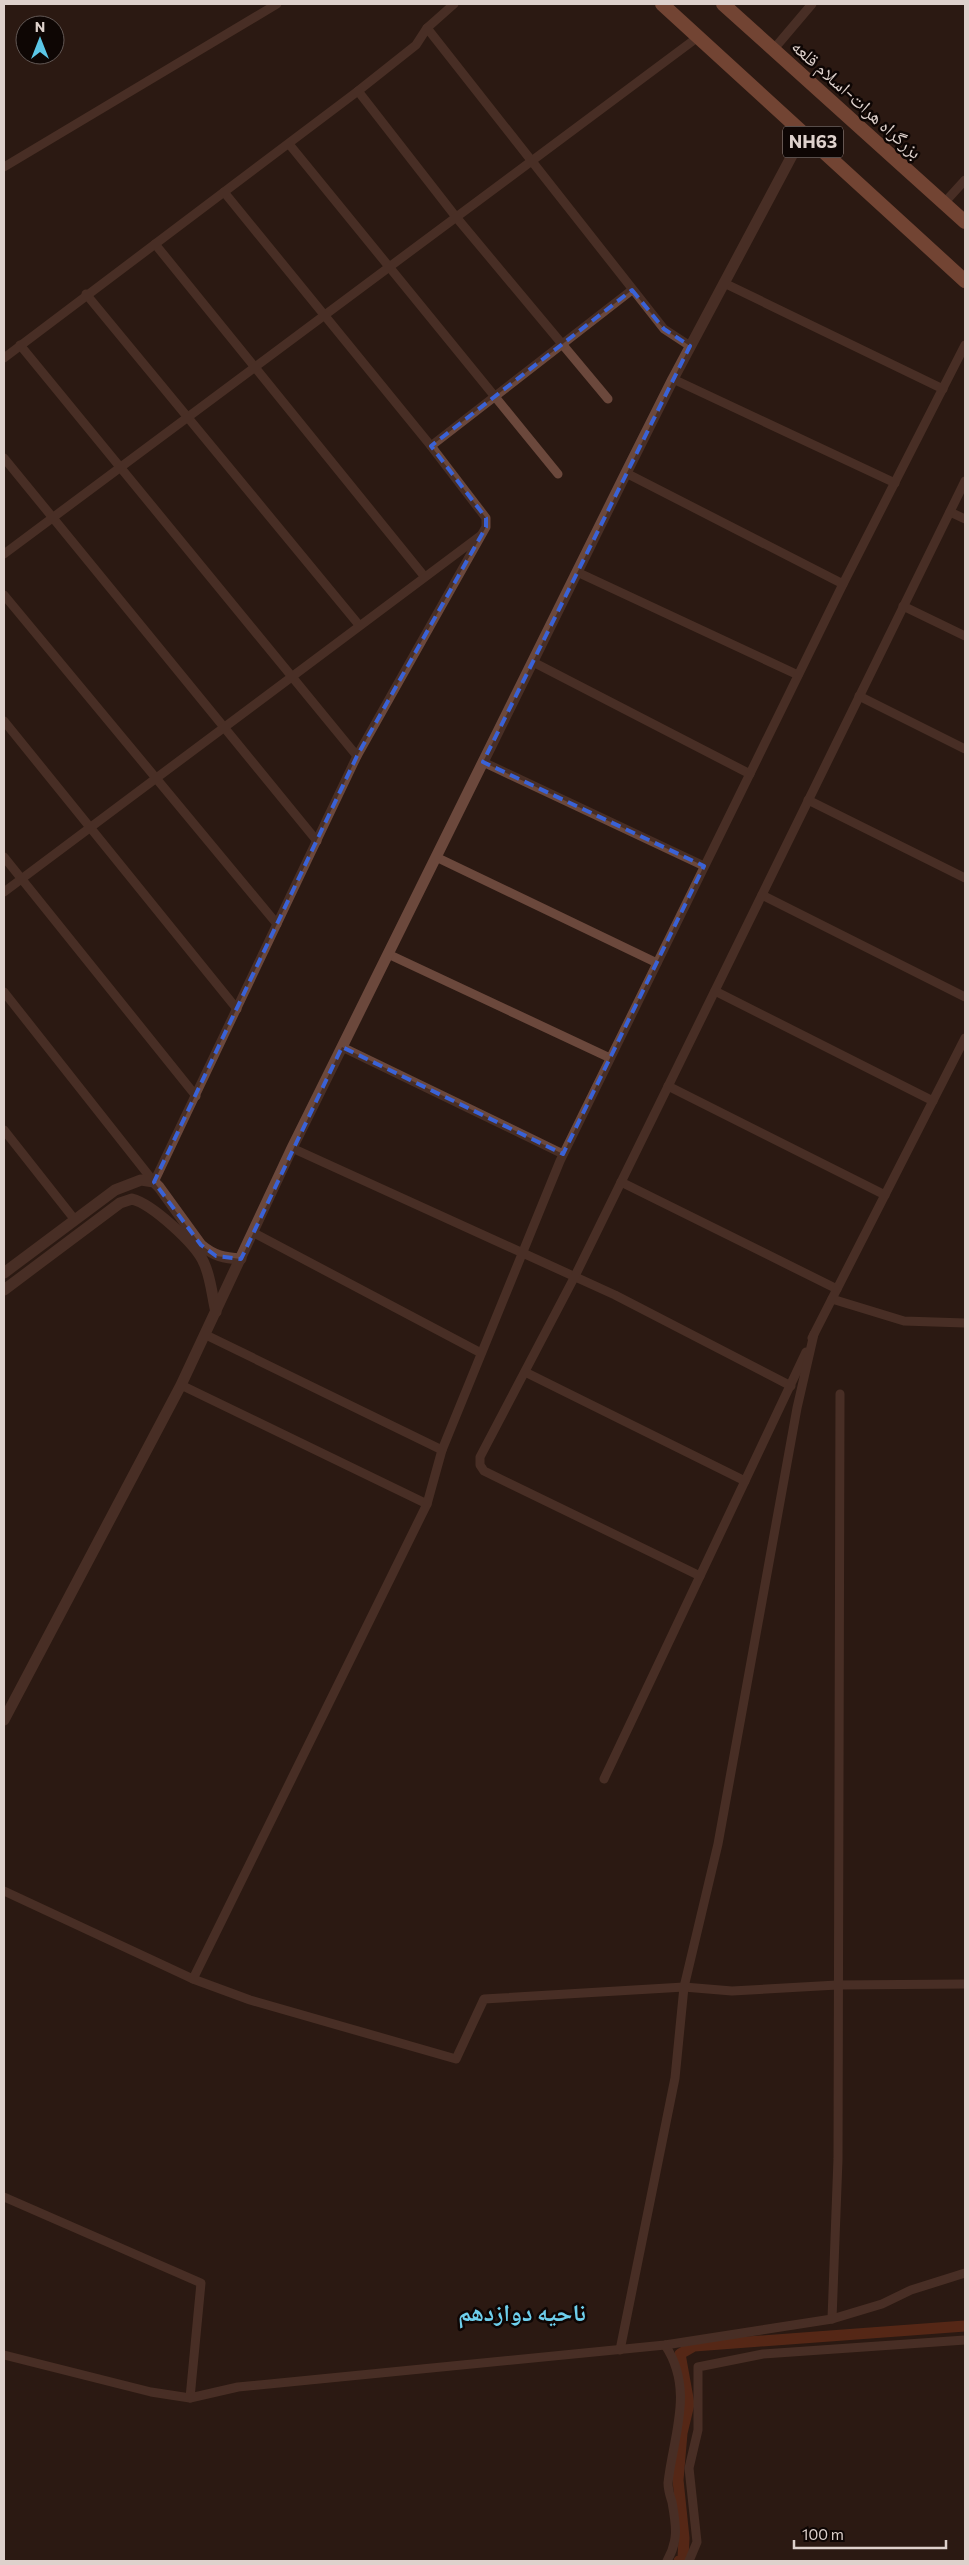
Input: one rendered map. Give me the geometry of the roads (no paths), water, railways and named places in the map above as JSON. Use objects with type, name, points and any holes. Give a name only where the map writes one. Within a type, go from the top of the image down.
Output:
[{"type":"highway","name":"NH63","points":[[662,4],[965,281]]},
{"type":"highway","name":"بزرگراه هرات-اسلام قلعه","points":[[723,4],[965,222]]},
{"type":"street","points":[[4,167],[277,4]]},
{"type":"street","points":[[4,358],[86,294],[358,91],[416,45],[427,28],[454,4]]},
{"type":"street","points":[[773,50],[812,4]]},
{"type":"street","points":[[427,28],[530,162],[664,329],[690,346]]},
{"type":"street","points":[[4,554],[322,315],[698,37]]},
{"type":"street","points":[[358,91],[456,216],[608,399]]},
{"type":"street","points":[[4,1720],[181,1385],[292,1148],[626,473],[690,346],[804,133]]},
{"type":"street","points":[[289,144],[558,474]]},
{"type":"street","points":[[945,202],[965,180]]},
{"type":"street","points":[[154,1182],[357,756],[486,527],[486,518],[431,446],[322,315],[224,192]]},
{"type":"street","points":[[155,244],[424,576]]},
{"type":"street","points":[[724,283],[943,389]]},
{"type":"street","points":[[431,446],[632,290]]},
{"type":"street","points":[[86,294],[359,625]]},
{"type":"street","points":[[20,344],[357,756]]},
{"type":"street","points":[[193,1978],[427,1504],[442,1450],[563,1154],[843,584],[965,345]]},
{"type":"street","points":[[673,379],[895,483]]},
{"type":"street","points":[[4,458],[317,841]]},
{"type":"street","points":[[626,473],[843,584]]},
{"type":"street","points":[[700,1576],[484,1471],[480,1465],[480,1457],[575,1276],[965,481]]},
{"type":"street","points":[[950,512],[965,519]]},
{"type":"street","points":[[4,892],[424,576],[483,534]]},
{"type":"street","points":[[577,572],[798,675]]},
{"type":"street","points":[[4,595],[277,924]]},
{"type":"street","points":[[904,606],[965,636]]},
{"type":"street","points":[[533,662],[750,774]]},
{"type":"street","points":[[859,696],[965,749]]},
{"type":"street","points":[[4,721],[237,1009]]},
{"type":"street","points":[[483,762],[704,866]]},
{"type":"street","points":[[808,800],[965,878]]},
{"type":"street","points":[[4,857],[196,1096]]},
{"type":"street","points":[[436,857],[657,963]]},
{"type":"street","points":[[762,895],[965,996]]},
{"type":"street","points":[[388,954],[610,1058]]},
{"type":"street","points":[[715,991],[933,1101]]},
{"type":"street","points":[[4,992],[154,1182],[201,1245],[216,1256],[241,1259]]},
{"type":"street","points":[[604,1779],[814,1334],[965,1038]]},
{"type":"street","points":[[342,1047],[563,1154]]},
{"type":"street","points":[[668,1086],[885,1195]]},
{"type":"street","points":[[4,1130],[75,1220]]},
{"type":"street","points":[[292,1148],[575,1276],[791,1386]]},
{"type":"street","points":[[6,1267],[75,1220],[104,1197],[122,1187],[141,1180],[154,1182]]},
{"type":"street","points":[[621,1182],[837,1289]]},
{"type":"street","points":[[4,1290],[120,1203],[132,1200],[149,1207],[199,1254],[207,1268],[216,1312]]},
{"type":"street","points":[[254,1232],[481,1353]]},
{"type":"street","points":[[832,1299],[904,1321],[965,1323]]},
{"type":"street","points":[[620,2350],[675,2078],[684,1987],[718,1844],[798,1408],[814,1334]]},
{"type":"street","points":[[206,1335],[442,1450]]},
{"type":"street","points":[[525,1372],[745,1481]]},
{"type":"street","points":[[181,1385],[427,1504]]},
{"type":"street","points":[[832,2319],[838,2159],[840,1394]]},
{"type":"street","points":[[4,1891],[193,1978],[250,2000],[456,2059],[484,1999],[684,1987],[732,1991],[837,1985],[965,1984]]},
{"type":"street","points":[[4,2197],[201,2283],[190,2398]]},
{"type":"street","points":[[4,2355],[151,2392],[190,2398],[238,2387],[665,2345],[832,2319],[882,2304],[911,2290],[965,2273]]},
{"type":"street","points":[[689,2561],[697,2542],[689,2468],[698,2430],[698,2367],[762,2354],[965,2340]]},
{"type":"street","points":[[665,2345],[675,2359],[681,2410],[668,2484],[675,2521],[675,2546],[667,2561]]},
{"type":"waterway","points":[[679,2561],[683,2558],[684,2538],[678,2480],[682,2433],[689,2404],[680,2354],[694,2346],[965,2326]]},
{"type":"district","name":"ناحیه دوازدهم","points":[[522,2313]]}]
